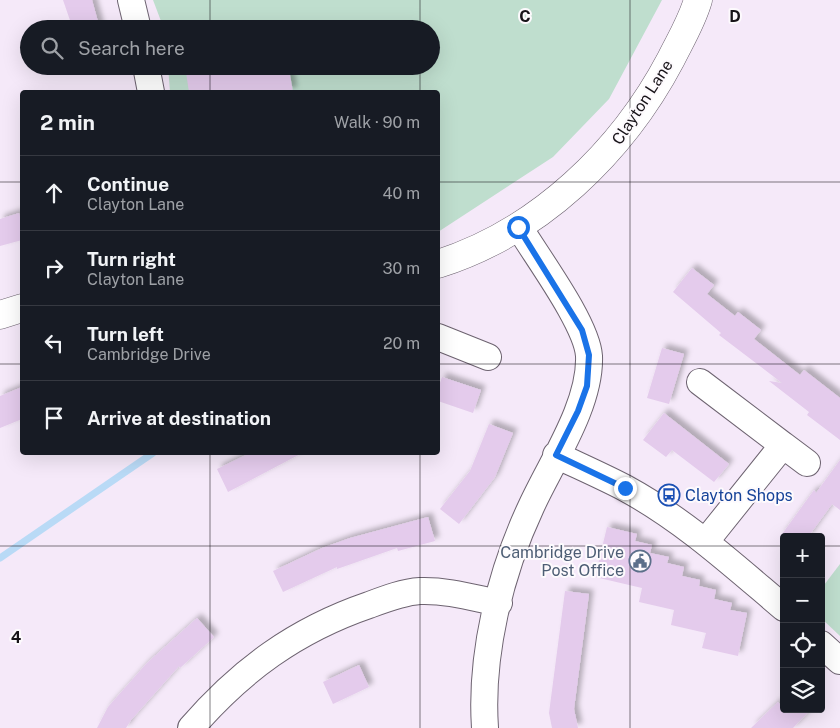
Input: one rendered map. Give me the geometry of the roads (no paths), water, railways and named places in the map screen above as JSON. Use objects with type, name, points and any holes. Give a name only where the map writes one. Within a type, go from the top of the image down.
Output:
[{"type":"street","points":[[131,0],[136,20]]},
{"type":"street","name":"Clayton Lane","points":[[440,263],[470,254],[518,227],[565,193],[610,151],[659,82],[692,18],[698,0]]},
{"type":"street","points":[[148,75],[151,90]]},
{"type":"street","points":[[484,728],[483,700],[487,649],[509,559],[578,411],[587,386],[589,355],[582,330],[518,227]]},
{"type":"street","points":[[0,315],[20,309]]},
{"type":"street","points":[[440,338],[488,357]]},
{"type":"street","points":[[700,382],[807,463]]},
{"type":"street","points":[[706,542],[783,445]]},
{"type":"street","points":[[556,455],[625,488],[706,542],[780,605]]},
{"type":"street","points":[[191,728],[210,706],[273,651],[312,628],[351,611],[389,598],[420,591],[447,593],[499,603]]},
{"type":"street","points":[[825,648],[840,662]]},
{"type":"waterway","points":[[0,558],[150,455]]},
{"type":"place","name":"Clayton Shops","points":[[669,495]]},
{"type":"place","name":"Cambridge Drive Post Office","points":[[640,561]]}]
